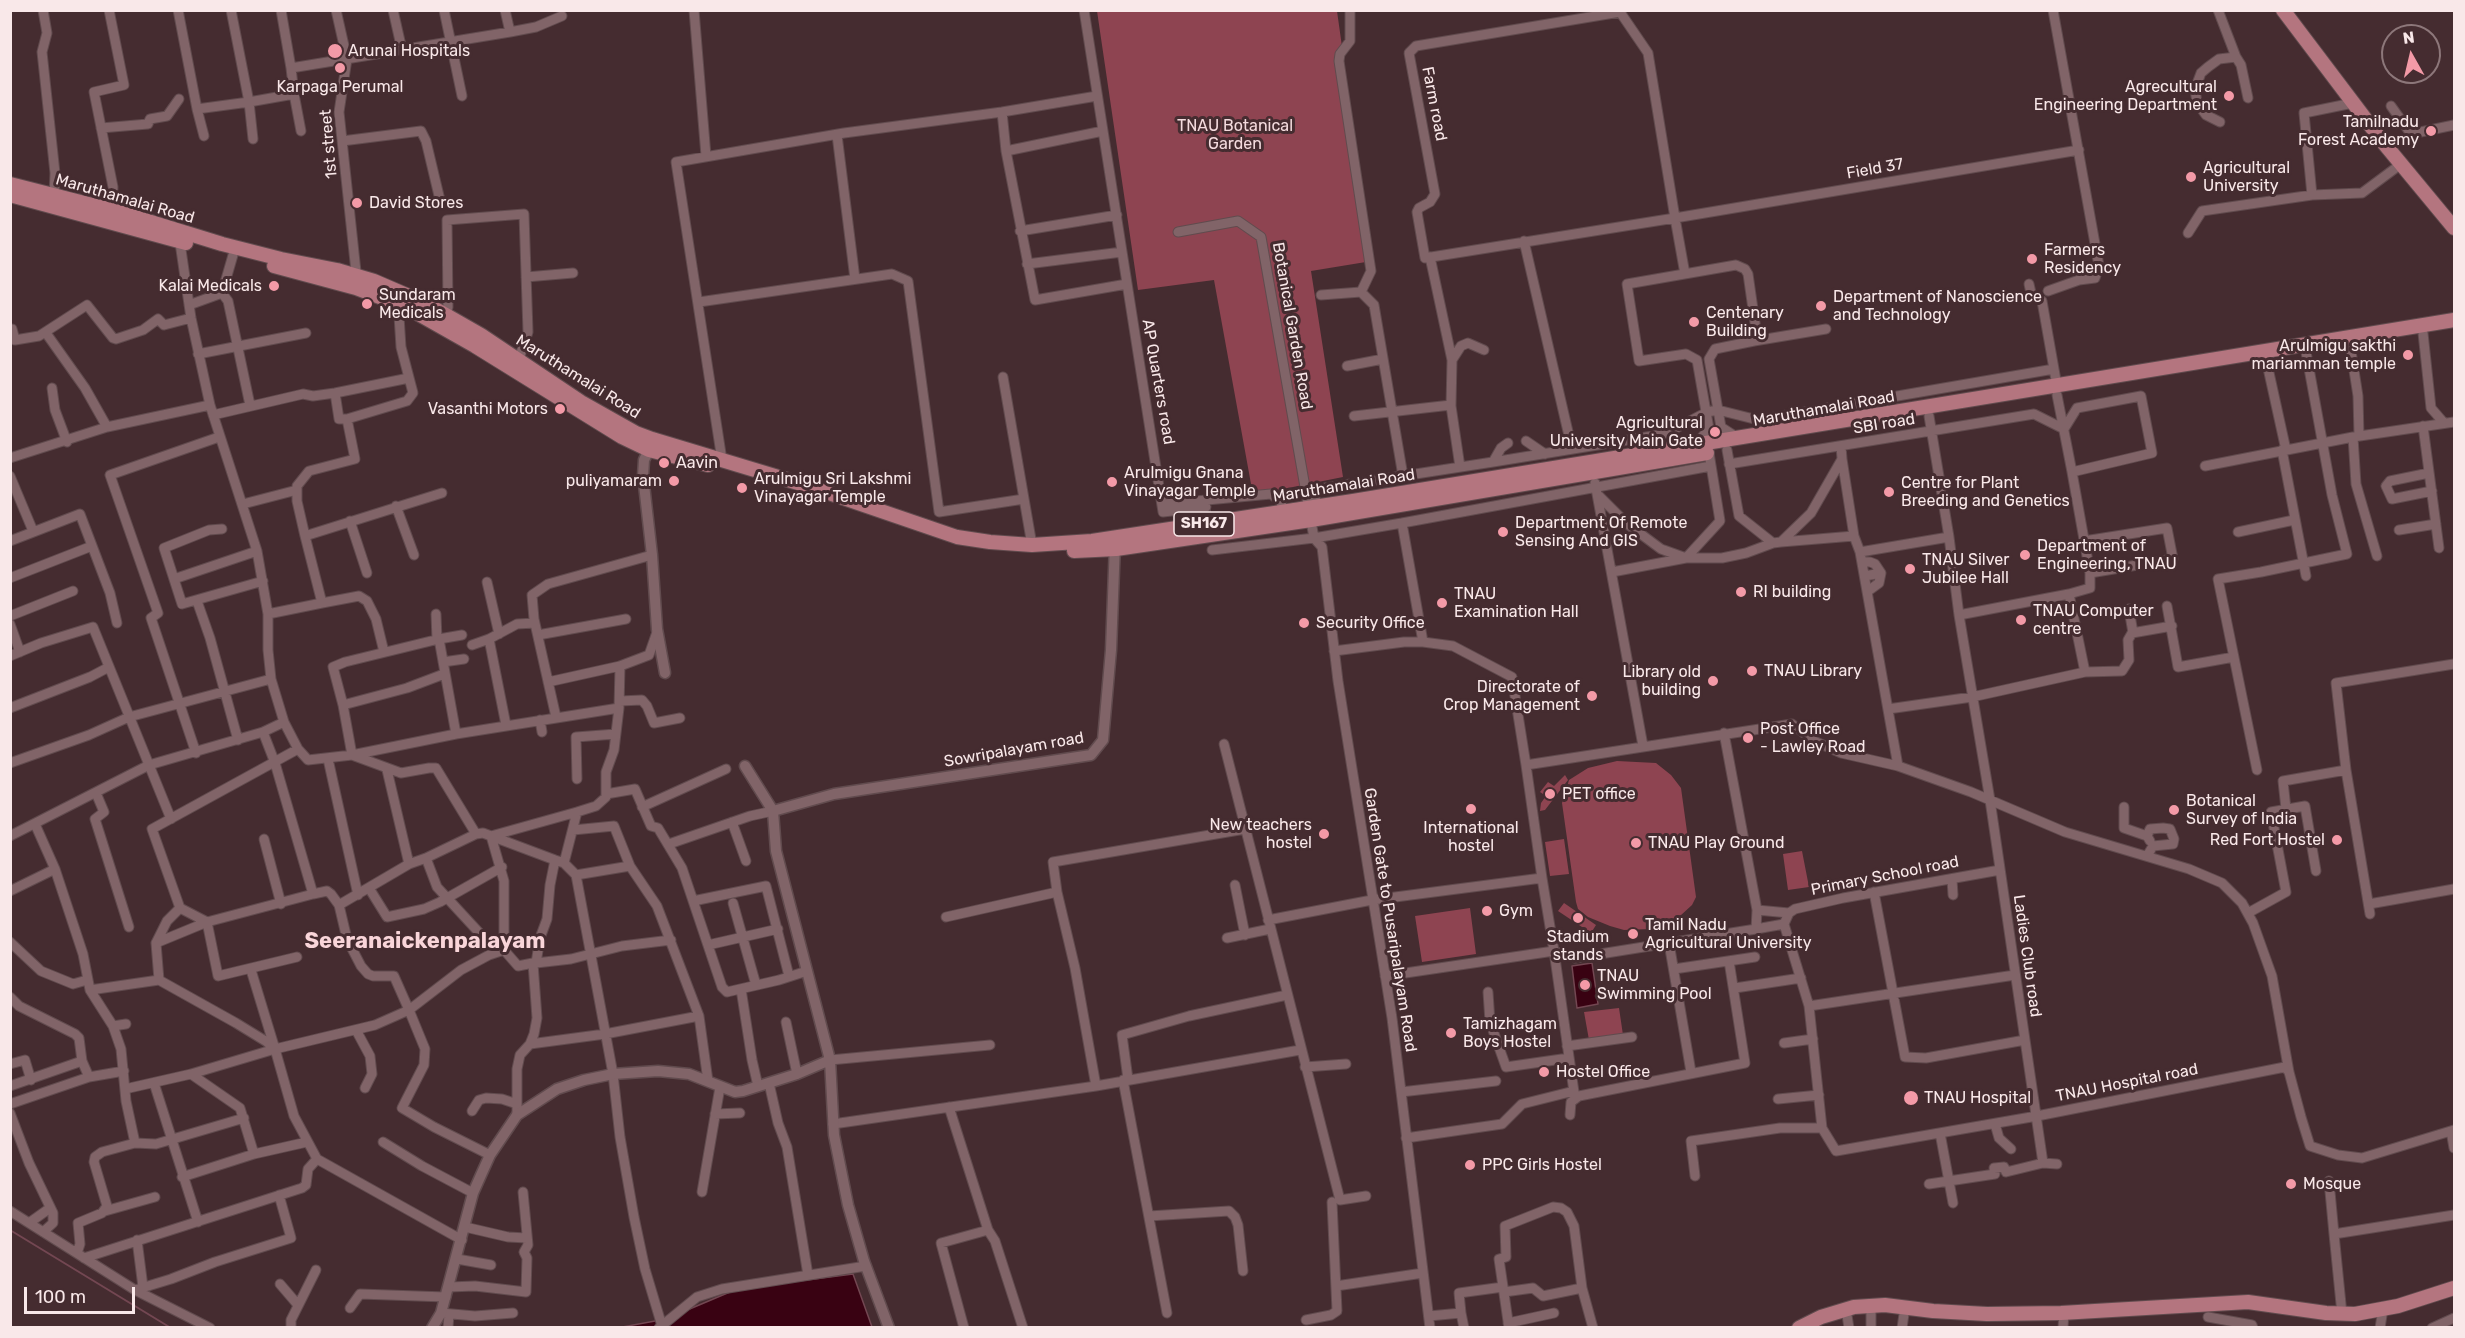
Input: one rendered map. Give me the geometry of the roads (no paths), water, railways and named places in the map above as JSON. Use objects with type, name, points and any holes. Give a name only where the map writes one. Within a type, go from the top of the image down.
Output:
[{"type":"main road","points":[[2283,10],[2353,103],[2454,228]]},
{"type":"main road","points":[[2293,10],[2392,141],[2454,216]]},
{"type":"main road","name":"Maruthamalai Road","points":[[10,184],[112,210],[233,255],[393,288],[481,335],[581,402],[636,433],[845,498],[957,537],[1032,545],[1115,543],[1283,512],[1312,512],[1596,485],[1710,459],[2057,391],[2454,320]]},
{"type":"main road","name":"Maruthamalai Road","points":[[10,195],[281,259],[357,282],[475,345],[605,428],[649,450],[788,488],[934,540],[980,549],[1029,553],[1115,543],[1312,512],[1693,446],[2266,359],[2454,327]]},
{"type":"main road","points":[[1799,1328],[1845,1309],[1871,1306],[1987,1314],[2208,1311],[2248,1302],[2355,1314],[2433,1296],[2454,1288]]},
{"type":"street","points":[[43,10],[47,33],[42,52],[55,173],[54,197]]},
{"type":"street","points":[[109,10],[124,85],[94,92],[113,186],[112,210]]},
{"type":"street","points":[[178,10],[204,136]]},
{"type":"street","points":[[231,10],[249,102],[253,139]]},
{"type":"street","points":[[281,10],[301,130]]},
{"type":"street","name":"1st street","points":[[336,10],[347,59],[339,112],[357,282]]},
{"type":"street","points":[[393,10],[402,50]]},
{"type":"street","points":[[444,10],[462,96]]},
{"type":"street","points":[[505,10],[510,32]]},
{"type":"street","points":[[694,10],[706,156]]},
{"type":"street","name":"AP Quarters road","points":[[1084,10],[1129,300],[1164,504]]},
{"type":"street","points":[[1350,10],[1350,41],[1341,54],[1339,62],[1371,272],[1361,292]]},
{"type":"street","points":[[1959,615],[2090,588],[2090,573],[2042,301],[2048,286],[2095,278],[2099,266],[2053,10]]},
{"type":"street","points":[[2218,10],[2235,57],[2241,65],[2247,98]]},
{"type":"street","name":"Farm road","points":[[1430,257],[1425,258],[1417,212],[1419,208],[1430,202],[1435,194],[1409,53],[1416,46],[1620,12],[1648,53],[1685,274]]},
{"type":"street","points":[[291,68],[510,32],[536,27],[562,16]]},
{"type":"street","points":[[2220,122],[2206,115],[2197,103],[2195,89],[2201,73],[2208,67],[2219,59],[2235,57]]},
{"type":"street","points":[[197,109],[294,94]]},
{"type":"street","points":[[722,460],[676,162],[1097,96]]},
{"type":"street","points":[[101,128],[148,124],[150,119],[167,116],[179,99]]},
{"type":"street","points":[[2313,195],[2304,113],[2353,103]]},
{"type":"street","points":[[2391,106],[2411,134],[2454,124]]},
{"type":"street","points":[[1002,112],[1006,151],[1020,231],[1035,300],[1127,284]]},
{"type":"street","points":[[342,141],[421,131],[426,141],[440,200]]},
{"type":"street","points":[[1006,151],[1102,131]]},
{"type":"street","points":[[837,135],[855,279]]},
{"type":"street","name":"Field 37","points":[[1675,218],[2079,150]]},
{"type":"street","points":[[2188,233],[2202,210],[2313,195],[2362,192],[2401,164]]},
{"type":"street","points":[[446,317],[448,307],[447,220],[524,214],[528,332],[519,359]]},
{"type":"street","points":[[1020,231],[1117,214]]},
{"type":"street","points":[[1460,467],[1451,405],[1452,360],[1430,257],[1675,218]]},
{"type":"street","name":"Botanical Garden Road","points":[[1178,232],[1238,221],[1261,237],[1312,512]]},
{"type":"street","points":[[179,236],[191,318],[210,405],[257,551],[268,614],[271,679],[284,722],[298,749],[308,760],[352,755],[642,700],[654,723],[680,718]]},
{"type":"street","points":[[1524,241],[1572,449]]},
{"type":"street","points":[[1027,264],[1122,252]]},
{"type":"street","points":[[222,293],[233,255]]},
{"type":"street","points":[[1693,446],[1709,429],[1697,360],[1686,354],[1639,361],[1627,284],[1736,265],[1745,269],[1748,274],[1758,331],[1754,341]]},
{"type":"street","points":[[526,277],[573,273]]},
{"type":"street","points":[[699,302],[892,274],[908,281],[939,512],[1024,498]]},
{"type":"street","points":[[2029,284],[2031,292],[2042,301]]},
{"type":"street","points":[[1321,295],[1361,292],[1374,305],[1402,476]]},
{"type":"street","points":[[189,305],[222,293]]},
{"type":"street","points":[[222,293],[228,301],[250,405]]},
{"type":"street","points":[[10,330],[15,340],[46,333],[87,305],[116,339],[142,330],[158,319],[164,325],[191,318]]},
{"type":"street","points":[[335,393],[339,419],[347,419],[407,400],[413,393],[401,347],[399,316],[406,307]]},
{"type":"street","points":[[1740,439],[1721,428],[1709,358],[1715,349],[1826,328]]},
{"type":"street","points":[[46,333],[85,388],[107,427]]},
{"type":"street","points":[[198,354],[306,333]]},
{"type":"street","points":[[2423,333],[2431,408],[2449,422]]},
{"type":"street","points":[[1452,360],[1461,346],[1468,343],[1484,350]]},
{"type":"street","points":[[2350,345],[2358,396],[2356,484],[2377,556]]},
{"type":"street","points":[[2258,770],[2218,579],[2347,554],[2332,495],[2306,352]]},
{"type":"street","points":[[1347,366],[1383,359]]},
{"type":"street","points":[[2266,359],[2306,576]]},
{"type":"street","points":[[1312,512],[1315,491],[1325,488],[1665,434],[1707,412],[1718,410],[1758,420],[2054,369]]},
{"type":"street","points":[[1003,377],[1032,545]]},
{"type":"street","points":[[213,415],[303,394],[313,396],[335,393],[409,378]]},
{"type":"street","points":[[52,388],[55,410],[67,442]]},
{"type":"street","points":[[2064,429],[2076,408],[2141,396],[2152,453],[2072,471]]},
{"type":"street","points":[[10,458],[67,442],[107,427],[210,405]]},
{"type":"street","points":[[1354,416],[1451,405]]},
{"type":"street","name":"SBI road","points":[[1728,457],[1841,446],[2034,414],[2064,429]]},
{"type":"street","name":"Ladies Club road","points":[[1929,416],[1990,800],[2043,1163]]},
{"type":"street","points":[[322,603],[297,501],[297,490],[309,471],[355,459],[347,419]]},
{"type":"street","points":[[2205,466],[2356,436],[2449,422]]},
{"type":"street","points":[[2423,426],[2439,548]]},
{"type":"street","points":[[196,753],[151,618],[158,614],[110,475],[219,437]]},
{"type":"street","points":[[1526,441],[1545,454]]},
{"type":"street","points":[[1492,462],[1501,448],[1508,443]]},
{"type":"street","points":[[1841,446],[1854,536],[1860,552],[1868,591],[1898,766]]},
{"type":"street","points":[[649,450],[644,460],[643,476],[657,629],[666,673]]},
{"type":"street","points":[[1728,457],[1739,516],[1777,543]]},
{"type":"street","points":[[1686,558],[1720,521],[1710,459]]},
{"type":"street","points":[[1777,543],[1811,513],[1842,459]]},
{"type":"street","points":[[2429,473],[2390,481],[2386,486],[2392,499],[2432,491]]},
{"type":"street","points":[[10,476],[14,491],[33,531]]},
{"type":"street","points":[[1596,485],[1626,524],[1661,549],[1686,558]]},
{"type":"street","points":[[1212,550],[1314,538],[1596,485]]},
{"type":"street","points":[[1596,485],[1643,746]]},
{"type":"street","points":[[243,504],[297,490]]},
{"type":"street","points":[[305,536],[442,493]]},
{"type":"street","points":[[1206,507],[1163,512],[1164,504],[1271,494],[1281,502],[1283,512]]},
{"type":"street","points":[[396,506],[414,555]]},
{"type":"street","name":"Garden Gate to Pusaripalayam Road","points":[[1312,512],[1314,538],[1322,547],[1334,651],[1401,1092],[1430,1328]]},
{"type":"street","points":[[10,541],[80,514],[110,593],[117,623]]},
{"type":"street","points":[[2238,532],[2294,520]]},
{"type":"street","points":[[350,521],[367,573]]},
{"type":"street","points":[[1402,522],[1423,642]]},
{"type":"street","points":[[2399,530],[2436,524]]},
{"type":"street","points":[[2084,541],[2167,528],[2173,559],[2090,573]]},
{"type":"street","points":[[222,529],[209,530],[164,548],[182,604],[263,581]]},
{"type":"street","points":[[1612,572],[1686,558],[1722,558],[1777,543],[1854,536]]},
{"type":"street","points":[[1860,552],[1949,537]]},
{"type":"street","name":"Sowripalayam road","points":[[773,811],[834,795],[1091,755],[1103,740],[1111,650],[1115,543]]},
{"type":"street","points":[[10,578],[92,546]]},
{"type":"street","points":[[174,579],[257,551]]},
{"type":"street","points":[[556,717],[531,598],[538,589],[548,584],[652,555]]},
{"type":"street","points":[[1862,562],[1870,561],[1881,573],[1879,583],[1868,591]]},
{"type":"street","points":[[1864,576],[1881,573]]},
{"type":"street","points":[[487,582],[499,634]]},
{"type":"street","points":[[10,616],[74,591]]},
{"type":"street","points":[[2069,594],[2085,672]]},
{"type":"street","points":[[268,614],[359,596],[367,601],[375,615],[384,652]]},
{"type":"street","points":[[197,601],[210,638],[238,740]]},
{"type":"street","points":[[2167,606],[2178,667],[2234,657]]},
{"type":"street","points":[[2129,609],[2133,633]]},
{"type":"street","points":[[436,614],[438,640],[456,734]]},
{"type":"street","points":[[538,635],[626,619]]},
{"type":"street","points":[[472,645],[517,624],[535,623]]},
{"type":"street","points":[[10,624],[15,654],[93,627],[171,819]]},
{"type":"street","points":[[1888,709],[1972,697],[2085,672],[2122,671],[2129,660],[2128,640],[2133,633],[2172,626]]},
{"type":"street","points":[[548,682],[620,666],[649,655],[657,629]]},
{"type":"street","points":[[352,755],[333,667],[384,652],[462,634]]},
{"type":"street","points":[[489,639],[506,725]]},
{"type":"street","points":[[1334,651],[1404,642],[1453,646],[1512,676],[1574,1095],[1570,1102],[1570,1115]]},
{"type":"street","points":[[443,662],[464,659]]},
{"type":"street","points":[[2454,664],[2336,683],[2346,770],[2370,909],[2454,890]]},
{"type":"street","points":[[606,794],[606,772],[616,734],[620,705],[620,666]]},
{"type":"street","points":[[10,708],[109,668]]},
{"type":"street","points":[[343,705],[407,688],[444,674]]},
{"type":"street","points":[[10,763],[89,735],[129,717],[271,679]]},
{"type":"street","points":[[540,720],[542,732]]},
{"type":"street","points":[[10,836],[149,765],[238,740],[284,722]]},
{"type":"street","points":[[1526,765],[1792,724],[1814,741],[1841,753],[1898,766],[1990,800],[2065,832],[2189,869],[2222,883],[2242,903],[2248,913],[2272,976],[2289,1072],[2310,1146],[2338,1155],[2362,1158],[2453,1131],[2454,1148]]},
{"type":"street","points":[[263,732],[275,763],[314,894]]},
{"type":"street","points":[[1725,733],[1757,910],[1756,928]]},
{"type":"street","points":[[577,779],[576,737],[616,734]]},
{"type":"street","points":[[1224,744],[1340,1200],[1366,1196]]},
{"type":"street","points":[[207,922],[180,908],[152,829],[298,749]]},
{"type":"street","points":[[352,755],[387,770],[401,773],[436,768],[476,834]]},
{"type":"street","points":[[328,759],[357,895]]},
{"type":"street","points":[[745,766],[773,811],[776,851],[830,1060],[833,1124],[848,1205],[866,1266],[889,1328]]},
{"type":"street","points":[[642,807],[726,769]]},
{"type":"street","points":[[387,770],[409,864]]},
{"type":"street","points":[[2286,809],[2283,781],[2346,770]]},
{"type":"street","points":[[491,836],[596,806],[606,794],[635,789],[651,826],[658,828],[681,868],[722,987],[728,992],[807,971]]},
{"type":"street","points":[[96,793],[104,812],[95,819],[129,927]]},
{"type":"street","points":[[2248,913],[2286,892],[2271,812],[2305,806],[2316,871]]},
{"type":"street","points":[[2124,807],[2124,828],[2147,836],[2154,846]]},
{"type":"street","points":[[669,844],[732,822],[773,811]]},
{"type":"street","points":[[448,1328],[445,1314],[448,1292],[473,1193],[490,1155],[517,1110],[520,1055],[530,1044],[537,1018],[534,963],[547,919],[550,885],[573,830],[577,812]]},
{"type":"street","points":[[732,822],[746,861]]},
{"type":"street","points":[[35,824],[55,869],[83,954],[88,985],[113,1026],[121,1049],[125,1089],[135,1143]]},
{"type":"street","points":[[573,830],[614,826],[630,866],[657,906],[671,940],[699,1016],[708,1081]]},
{"type":"street","points":[[1096,1086],[1053,862],[1245,829]]},
{"type":"street","points":[[2147,836],[2150,829],[2170,829],[2173,844],[2154,846],[2147,856]]},
{"type":"street","points":[[339,905],[409,864],[483,833],[560,861],[576,875],[613,1074],[622,1149],[634,1217],[660,1327],[697,1297],[742,1285],[866,1266]]},
{"type":"street","points":[[491,836],[502,867],[504,881],[500,951]]},
{"type":"street","points":[[264,839],[281,904]]},
{"type":"street","points":[[426,858],[437,887],[446,898],[518,966],[592,954],[622,946],[671,940]]},
{"type":"street","points":[[576,875],[630,866]]},
{"type":"street","points":[[369,888],[387,917],[424,909],[502,867]]},
{"type":"street","points":[[10,891],[55,869]]},
{"type":"street","name":"Primary School road","points":[[1789,913],[1795,909],[1874,892],[2000,870]]},
{"type":"street","points":[[1227,938],[1245,935],[1269,925],[1372,900],[1542,878]]},
{"type":"street","points":[[1952,879],[1953,895]]},
{"type":"street","points":[[1235,885],[1245,935]]},
{"type":"street","points":[[693,901],[766,886],[789,976]]},
{"type":"street","points":[[156,943],[207,922],[327,891],[339,905],[347,939],[361,966],[373,976],[394,976],[425,1049],[424,1065],[402,1108],[490,1155]]},
{"type":"street","points":[[946,917],[1057,892]]},
{"type":"street","points":[[1874,892],[1905,1057],[1926,1058],[2025,1040]]},
{"type":"street","points":[[733,903],[756,985]]},
{"type":"street","points":[[159,980],[156,943],[167,921],[180,908]]},
{"type":"street","points":[[1695,1176],[1691,1142],[1780,1128],[1822,1128],[1809,1006],[1784,924],[1789,913],[1757,910]]},
{"type":"street","points":[[207,922],[218,976],[251,970],[297,957]]},
{"type":"street","points":[[1384,976],[1554,951],[1575,958],[1784,924]]},
{"type":"street","points":[[708,945],[778,929]]},
{"type":"street","points":[[10,942],[41,971],[73,984],[159,980],[236,1023],[275,1049]]},
{"type":"street","points":[[1669,943],[1691,1072]]},
{"type":"street","points":[[125,1089],[375,1025],[409,1010],[461,970],[500,951]]},
{"type":"street","points":[[1674,969],[1755,957]]},
{"type":"street","points":[[1406,1138],[1502,1125],[1522,1104],[1574,1095],[1580,1096],[1744,1063],[1735,988],[1729,961]]},
{"type":"street","points":[[251,970],[294,1116],[317,1159],[462,1240]]},
{"type":"street","points":[[1809,1006],[2015,975]]},
{"type":"street","points":[[1735,988],[1801,978]]},
{"type":"street","points":[[741,989],[752,1060],[764,1084],[787,1147],[808,1275]]},
{"type":"street","points":[[1488,992],[1490,1022],[1506,1067],[1569,1058]]},
{"type":"street","points":[[1167,1313],[1126,1079],[1122,1035],[1189,1016],[1287,995]]},
{"type":"street","points":[[10,997],[19,1006],[79,1038],[82,1062],[89,1077]]},
{"type":"street","points":[[530,1044],[605,1034],[699,1016]]},
{"type":"street","points":[[786,1022],[797,1074]]},
{"type":"street","points":[[113,1026],[126,1024]]},
{"type":"street","points":[[356,1030],[370,1056],[372,1074],[365,1088]]},
{"type":"street","points":[[1567,1046],[1632,1036]]},
{"type":"street","points":[[1784,1043],[1813,1040]]},
{"type":"street","points":[[517,1110],[557,1089],[613,1074],[658,1071],[689,1074],[735,1092],[797,1074],[830,1060],[990,1045]]},
{"type":"street","points":[[833,1124],[1096,1086],[1300,1050]]},
{"type":"street","points":[[10,1064],[25,1060],[31,1080]]},
{"type":"street","points":[[10,1086],[82,1062]]},
{"type":"street","points":[[1305,1067],[1346,1064]]},
{"type":"street","name":"TNAU Hospital road","points":[[1822,1128],[1836,1151],[1995,1124],[2285,1067],[2289,1072]]},
{"type":"street","points":[[10,1104],[89,1077],[124,1071]]},
{"type":"street","points":[[190,1074],[240,1108],[254,1154]]},
{"type":"street","points":[[1401,1092],[1496,1081]]},
{"type":"street","points":[[154,1083],[170,1140],[198,1222]]},
{"type":"street","points":[[702,1192],[720,1087]]},
{"type":"street","points":[[1778,1100],[1818,1095]]},
{"type":"street","points":[[472,1111],[479,1100],[486,1098],[502,1099],[517,1110]]},
{"type":"street","points":[[949,1107],[988,1230],[994,1241],[1023,1328]]},
{"type":"street","points":[[10,1113],[29,1164],[50,1208],[53,1224],[43,1232]]},
{"type":"street","points":[[715,1114],[740,1113]]},
{"type":"street","points":[[105,1211],[106,1200],[94,1162],[95,1157],[102,1152],[135,1143],[156,1144],[244,1118]]},
{"type":"street","points":[[1995,1124],[1999,1138],[2011,1149]]},
{"type":"street","points":[[1940,1133],[1953,1203]]},
{"type":"street","points":[[182,1177],[254,1154],[307,1142]]},
{"type":"street","points":[[383,1142],[473,1193]]},
{"type":"street","points":[[80,1255],[198,1222],[306,1185],[308,1169],[317,1159]]},
{"type":"street","points":[[1929,1184],[1995,1174],[1994,1168],[2004,1167],[2006,1172],[2043,1163],[2057,1164]]},
{"type":"street","points":[[2329,1181],[2342,1314]]},
{"type":"street","points":[[350,1308],[360,1294],[448,1292],[475,1286],[526,1292],[527,1258],[524,1252],[528,1245],[528,1238],[523,1192]]},
{"type":"street","points":[[139,1288],[291,1238],[279,1195]]},
{"type":"street","points":[[80,1255],[78,1223],[105,1211],[155,1197]]},
{"type":"street","points":[[1306,1320],[1331,1315],[1337,1311],[1332,1202]]},
{"type":"street","points":[[1554,1313],[1508,1325],[1499,1259],[1506,1257],[1505,1226],[1553,1207],[1567,1212],[1574,1226],[1582,1288],[1593,1328]]},
{"type":"street","points":[[29,1223],[50,1208]]},
{"type":"street","points":[[10,1211],[80,1255],[210,1328]]},
{"type":"street","points":[[1149,1216],[1229,1211],[1235,1217],[1238,1225],[1243,1271]]},
{"type":"street","points":[[2334,1234],[2454,1215]]},
{"type":"street","points":[[465,1227],[508,1237],[528,1238]]},
{"type":"street","points":[[964,1328],[941,1243],[988,1230]]},
{"type":"street","points":[[137,1240],[139,1288]]},
{"type":"street","points":[[457,1259],[491,1265]]},
{"type":"street","points":[[291,1328],[291,1320],[316,1270]]},
{"type":"street","points":[[1336,1286],[1423,1273]]},
{"type":"street","points":[[280,1284],[298,1305]]},
{"type":"street","points":[[1464,1328],[1459,1293],[1533,1288],[1543,1296],[1582,1288]]},
{"type":"street","points":[[1871,1306],[1871,1328]]},
{"type":"street","points":[[1902,1328],[1905,1307]]},
{"type":"street","points":[[1845,1309],[1849,1328]]},
{"type":"street","points":[[2380,1328],[2383,1309]]},
{"type":"street","points":[[2208,1328],[2208,1311],[2252,1325],[2253,1328]]},
{"type":"street","points":[[2063,1328],[2064,1312]]},
{"type":"street","points":[[445,1314],[475,1316],[513,1313]]},
{"type":"street","points":[[1429,1316],[1461,1313]]},
{"type":"street","points":[[432,1328],[445,1314]]},
{"type":"street","points":[[2432,1328],[2454,1318]]},
{"type":"waterway","points":[[10,1230],[171,1328]]},
{"type":"tunnel","points":[[1206,507],[1212,550]]},
{"type":"place","name":"Arunai Hospitals","points":[[335,51]]},
{"type":"place","name":"Karpaga Perumal","points":[[340,68]]},
{"type":"place","name":"Agrecultural Engineering Department","points":[[2229,96]]},
{"type":"place","name":"Tamilnadu Forest Academy","points":[[2431,131]]},
{"type":"place","name":"Agricultural University","points":[[2191,177]]},
{"type":"place","name":"David Stores","points":[[357,203]]},
{"type":"place","name":"Farmers Residency","points":[[2032,259]]},
{"type":"place","name":"Kalai Medicals","points":[[274,286]]},
{"type":"place","name":"Sundaram Medicals","points":[[367,304]]},
{"type":"place","name":"Department of Nanoscience and Technology","points":[[1821,306]]},
{"type":"place","name":"Centenary Building","points":[[1694,322]]},
{"type":"place","name":"Arulmigu sakthi mariamman temple","points":[[2408,355]]},
{"type":"place","name":"Vasanthi Motors","points":[[560,409]]},
{"type":"place","name":"Agricultural University Main Gate","points":[[1715,432]]},
{"type":"place","name":"Aavin","points":[[664,463]]},
{"type":"place","name":"puliyamaram","points":[[674,481]]},
{"type":"place","name":"Arulmigu Gnana Vinayagar Temple","points":[[1112,482]]},
{"type":"place","name":"Arulmigu Sri Lakshmi Vinayagar Temple","points":[[742,488]]},
{"type":"place","name":"Centre for Plant Breeding and Genetics","points":[[1889,492]]},
{"type":"place","name":"Department Of Remote Sensing And GIS","points":[[1503,532]]},
{"type":"place","name":"Department of Engineering, TNAU","points":[[2025,555]]},
{"type":"place","name":"TNAU Silver Jubilee Hall","points":[[1910,569]]},
{"type":"place","name":"RI building","points":[[1741,592]]},
{"type":"place","name":"TNAU Examination Hall","points":[[1442,603]]},
{"type":"place","name":"TNAU Computer centre","points":[[2021,620]]},
{"type":"place","name":"Security Office","points":[[1304,623]]},
{"type":"place","name":"TNAU Library","points":[[1752,671]]},
{"type":"place","name":"Library old building","points":[[1713,681]]},
{"type":"place","name":"Directorate of Crop Management","points":[[1592,696]]},
{"type":"place","name":"Post Office - Lawley Road","points":[[1748,738]]},
{"type":"place","name":"PET office","points":[[1550,794]]},
{"type":"place","name":"International hostel","points":[[1471,809]]},
{"type":"place","name":"Botanical Survey of India","points":[[2174,810]]},
{"type":"place","name":"New teachers hostel","points":[[1324,834]]},
{"type":"place","name":"Red Fort Hostel","points":[[2337,840]]},
{"type":"place","name":"TNAU Play Ground","points":[[1636,843]]},
{"type":"place","name":"Gym","points":[[1487,911]]},
{"type":"place","name":"Stadium stands","points":[[1578,918]]},
{"type":"place","name":"Tamil Nadu Agricultural University","points":[[1633,934]]},
{"type":"place","name":"TNAU Swimming Pool","points":[[1585,985]]},
{"type":"place","name":"Tamizhagam Boys Hostel","points":[[1451,1033]]},
{"type":"place","name":"Hostel Office","points":[[1544,1072]]},
{"type":"place","name":"TNAU Hospital","points":[[1911,1098]]},
{"type":"place","name":"PPC Girls Hostel","points":[[1470,1165]]},
{"type":"place","name":"Mosque","points":[[2291,1184]]},
{"type":"district","name":"Seeranaickenpalayam","points":[[425,942]]},
{"type":"park label","name":"TNAU Botanical Garden","points":[[1235,135]]}]
